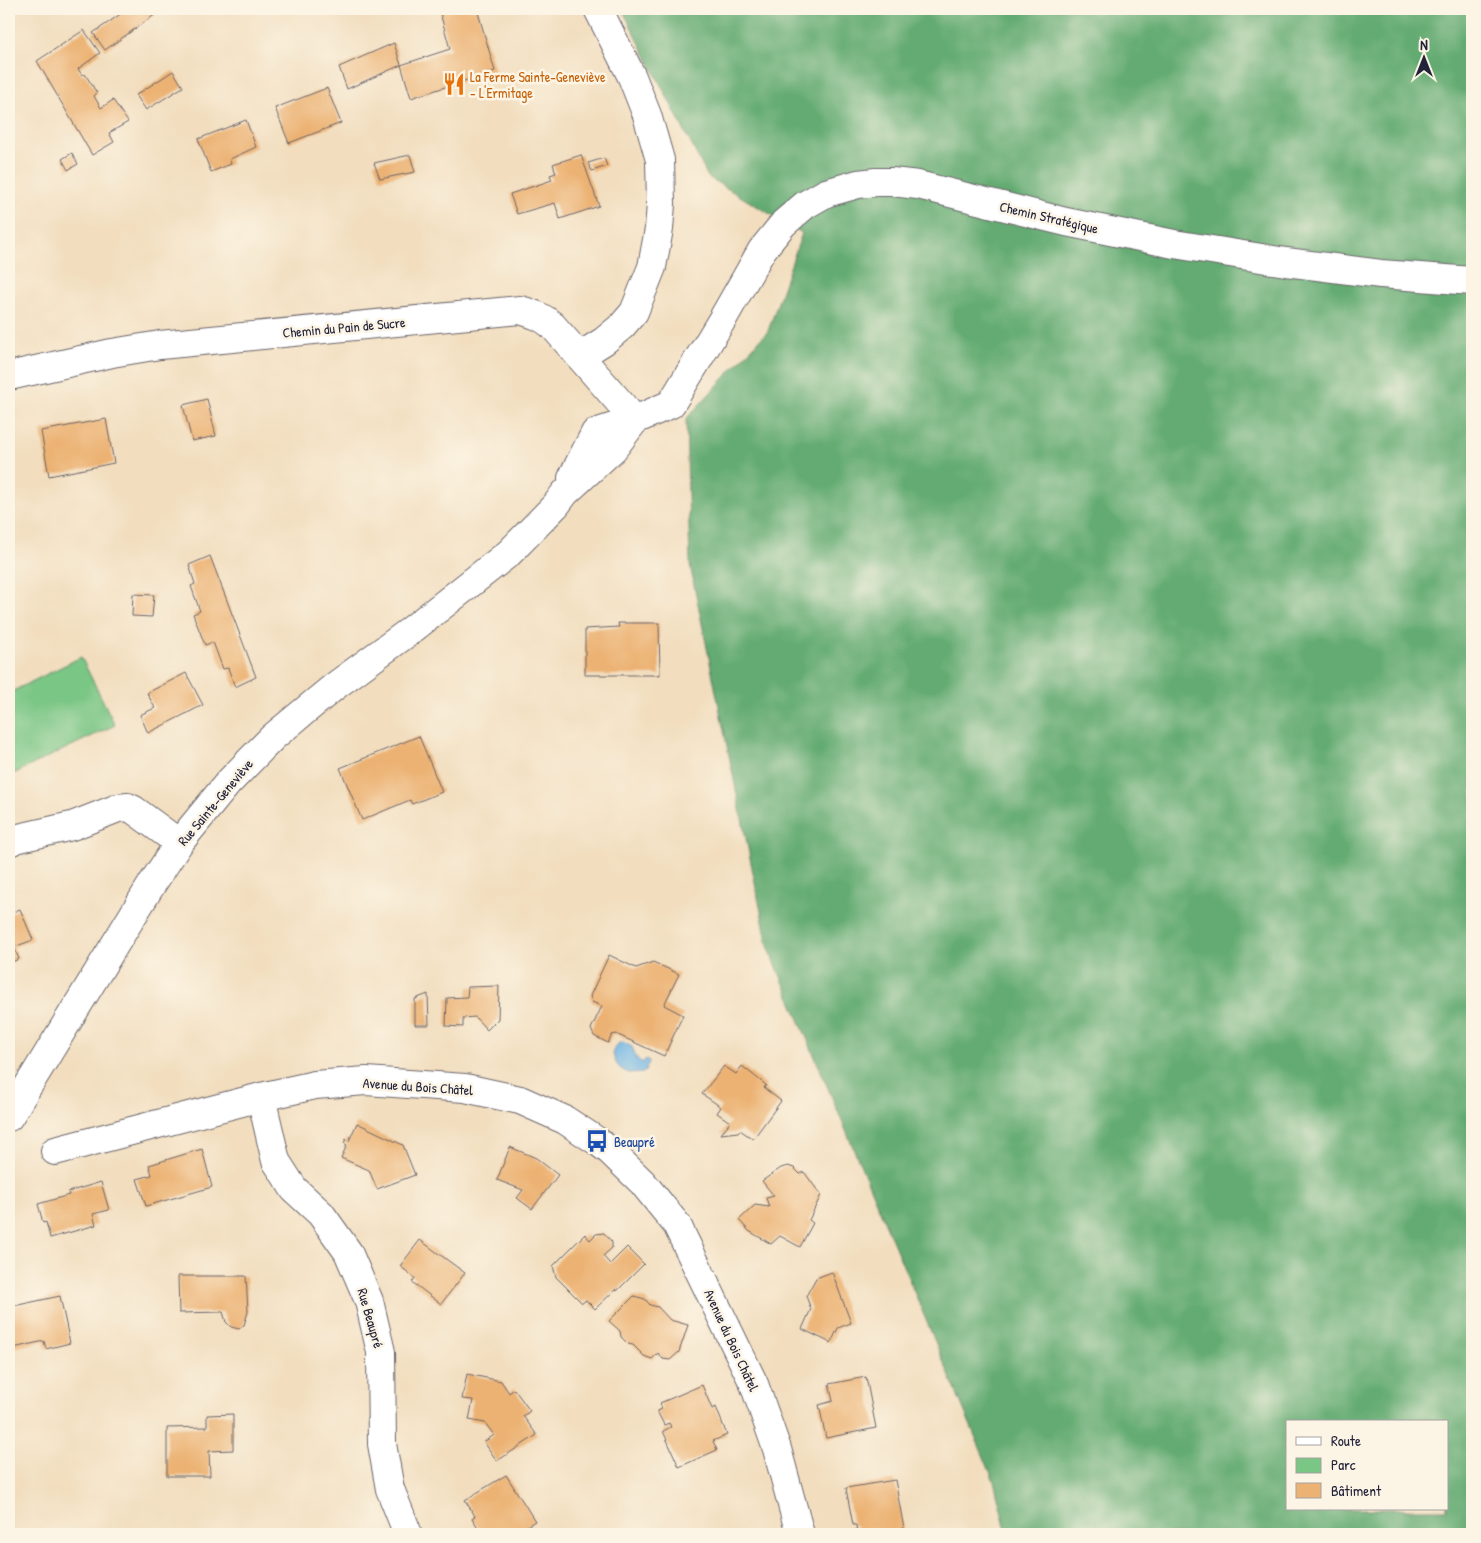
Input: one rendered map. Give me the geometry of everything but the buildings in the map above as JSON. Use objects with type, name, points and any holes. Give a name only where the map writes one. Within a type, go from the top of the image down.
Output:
[{"type":"street","points":[[580,356],[616,331],[634,312],[652,268],[659,229],[661,204],[660,160],[647,115],[632,77],[598,9]]},
{"type":"street","name":"Chemin Stratégique","points":[[635,420],[671,404],[762,250],[784,223],[805,205],[826,193],[858,184],[892,182],[918,185],[1066,222],[1174,244],[1286,262],[1371,273],[1472,281]]},
{"type":"street","name":"Chemin du Pain de Sucre","points":[[9,376],[103,355],[160,345],[520,310],[546,320],[635,420]]},
{"type":"street","name":"Rue Sainte-Geneviève","points":[[9,1118],[152,884],[179,843],[228,782],[273,737],[335,686],[410,631],[509,554],[565,493],[612,449],[635,420]]},
{"type":"street","points":[[9,842],[72,826],[118,808],[128,807],[179,843]]},
{"type":"street","name":"Avenue du Bois Châtel","points":[[55,1151],[261,1097],[315,1085],[366,1081],[466,1088],[520,1100],[565,1120],[597,1140],[643,1183],[677,1225],[754,1384],[777,1449],[800,1534]]},
{"type":"street","name":"Rue Beaupré","points":[[261,1097],[276,1161],[294,1189],[321,1214],[348,1252],[369,1301],[381,1352],[382,1444],[390,1489],[408,1534]]},
{"type":"green space","points":[[622,9],[1472,9],[1472,1534],[1007,1534],[994,1481],[768,946],[690,565],[686,419],[768,331],[802,233],[708,177]]},
{"type":"green space","points":[[81,657],[115,725],[9,776],[9,693]]},
{"type":"water","points":[[623,1042],[632,1047],[637,1059],[643,1063],[646,1059],[650,1062],[643,1073],[626,1072],[618,1066],[613,1051],[619,1043]]},
{"type":"place","name":"La Ferme Sainte-Geneviève - L'Ermitage","points":[[454,84]]},
{"type":"place","name":"Beaupré","points":[[597,1141]]}]
